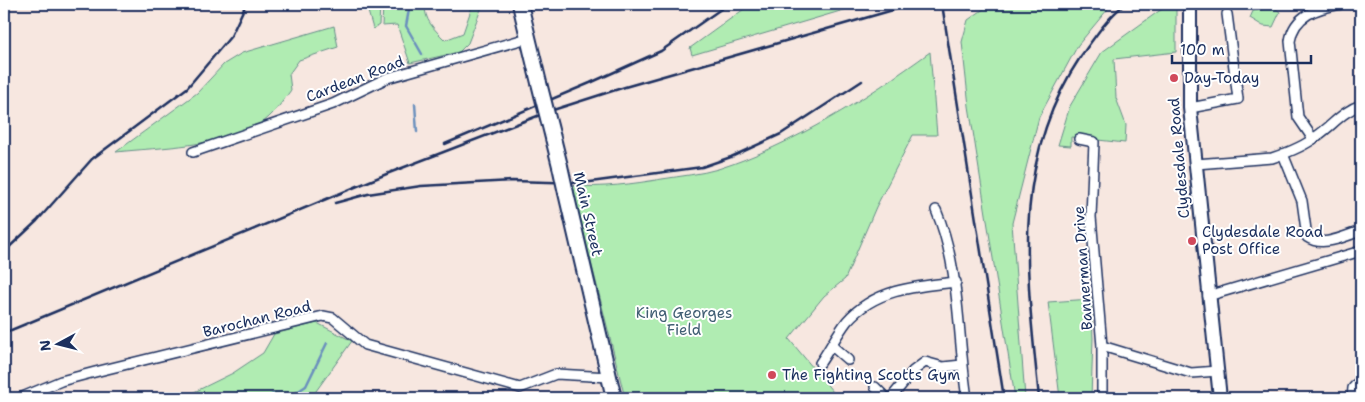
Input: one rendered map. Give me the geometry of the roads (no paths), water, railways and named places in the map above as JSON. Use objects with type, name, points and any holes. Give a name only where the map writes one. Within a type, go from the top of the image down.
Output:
[{"type":"main road","name":"Main Street","points":[[520,4],[538,83],[554,138],[614,398]]},
{"type":"main road","name":"Clydesdale Road","points":[[1190,4],[1190,108],[1220,398]]},
{"type":"street","points":[[1314,139],[1298,117],[1290,41],[1292,30],[1300,18],[1341,4]]},
{"type":"street","points":[[1190,108],[1238,99],[1227,14]]},
{"type":"street","name":"Cardean Road","points":[[193,152],[333,104],[387,78],[528,38]]},
{"type":"street","points":[[1196,164],[1272,158],[1314,139],[1349,109],[1361,105]]},
{"type":"street","name":"Bannerman Drive","points":[[1079,139],[1094,142],[1091,217],[1102,346]]},
{"type":"street","points":[[1283,154],[1302,201],[1307,237],[1315,242],[1324,242],[1361,231]]},
{"type":"street","points":[[936,210],[947,235],[956,282],[962,365],[967,398]]},
{"type":"street","points":[[1208,296],[1361,250]]},
{"type":"street","points":[[820,363],[846,322],[861,308],[882,295],[912,287],[956,282]]},
{"type":"street","name":"Barochan Road","points":[[20,398],[61,381],[323,316],[333,318],[365,345],[520,388],[556,374],[609,377]]},
{"type":"street","points":[[832,346],[848,360]]},
{"type":"street","points":[[1102,398],[1102,346],[1191,373],[1218,371]]},
{"type":"street","points":[[891,398],[913,371],[925,362],[943,367],[962,365]]},
{"type":"street","points":[[1352,398],[1353,388],[1361,379]]},
{"type":"street","points":[[875,387],[886,398]]},
{"type":"waterway","points":[[410,4],[406,26],[422,54]]},
{"type":"waterway","points":[[415,104],[417,132]]},
{"type":"waterway","points":[[288,398],[306,386],[327,343]]},
{"type":"waterway","points":[[266,398],[273,394],[275,398]]},
{"type":"railway","points":[[4,252],[37,221],[92,159],[187,88],[231,36],[246,4]]},
{"type":"railway","points":[[445,144],[661,51],[728,4]]},
{"type":"railway","points":[[4,333],[389,173],[553,110],[625,87],[914,4]]},
{"type":"railway","points":[[942,4],[1004,398]]},
{"type":"railway","points":[[1039,398],[1030,308],[1028,222],[1033,180],[1042,138],[1058,97],[1081,56],[1107,22],[1125,4]]},
{"type":"railway","points":[[335,203],[368,194],[421,186],[512,181],[583,183],[702,167],[731,157],[781,134],[862,81]]},
{"type":"place","name":"Day-Today","points":[[1174,78]]},
{"type":"place","name":"Clydesdale Road Post Office","points":[[1192,241]]},
{"type":"place","name":"The Fighting Scotts Gym","points":[[772,375]]},
{"type":"park label","name":"King Georges Field","points":[[684,322]]}]
